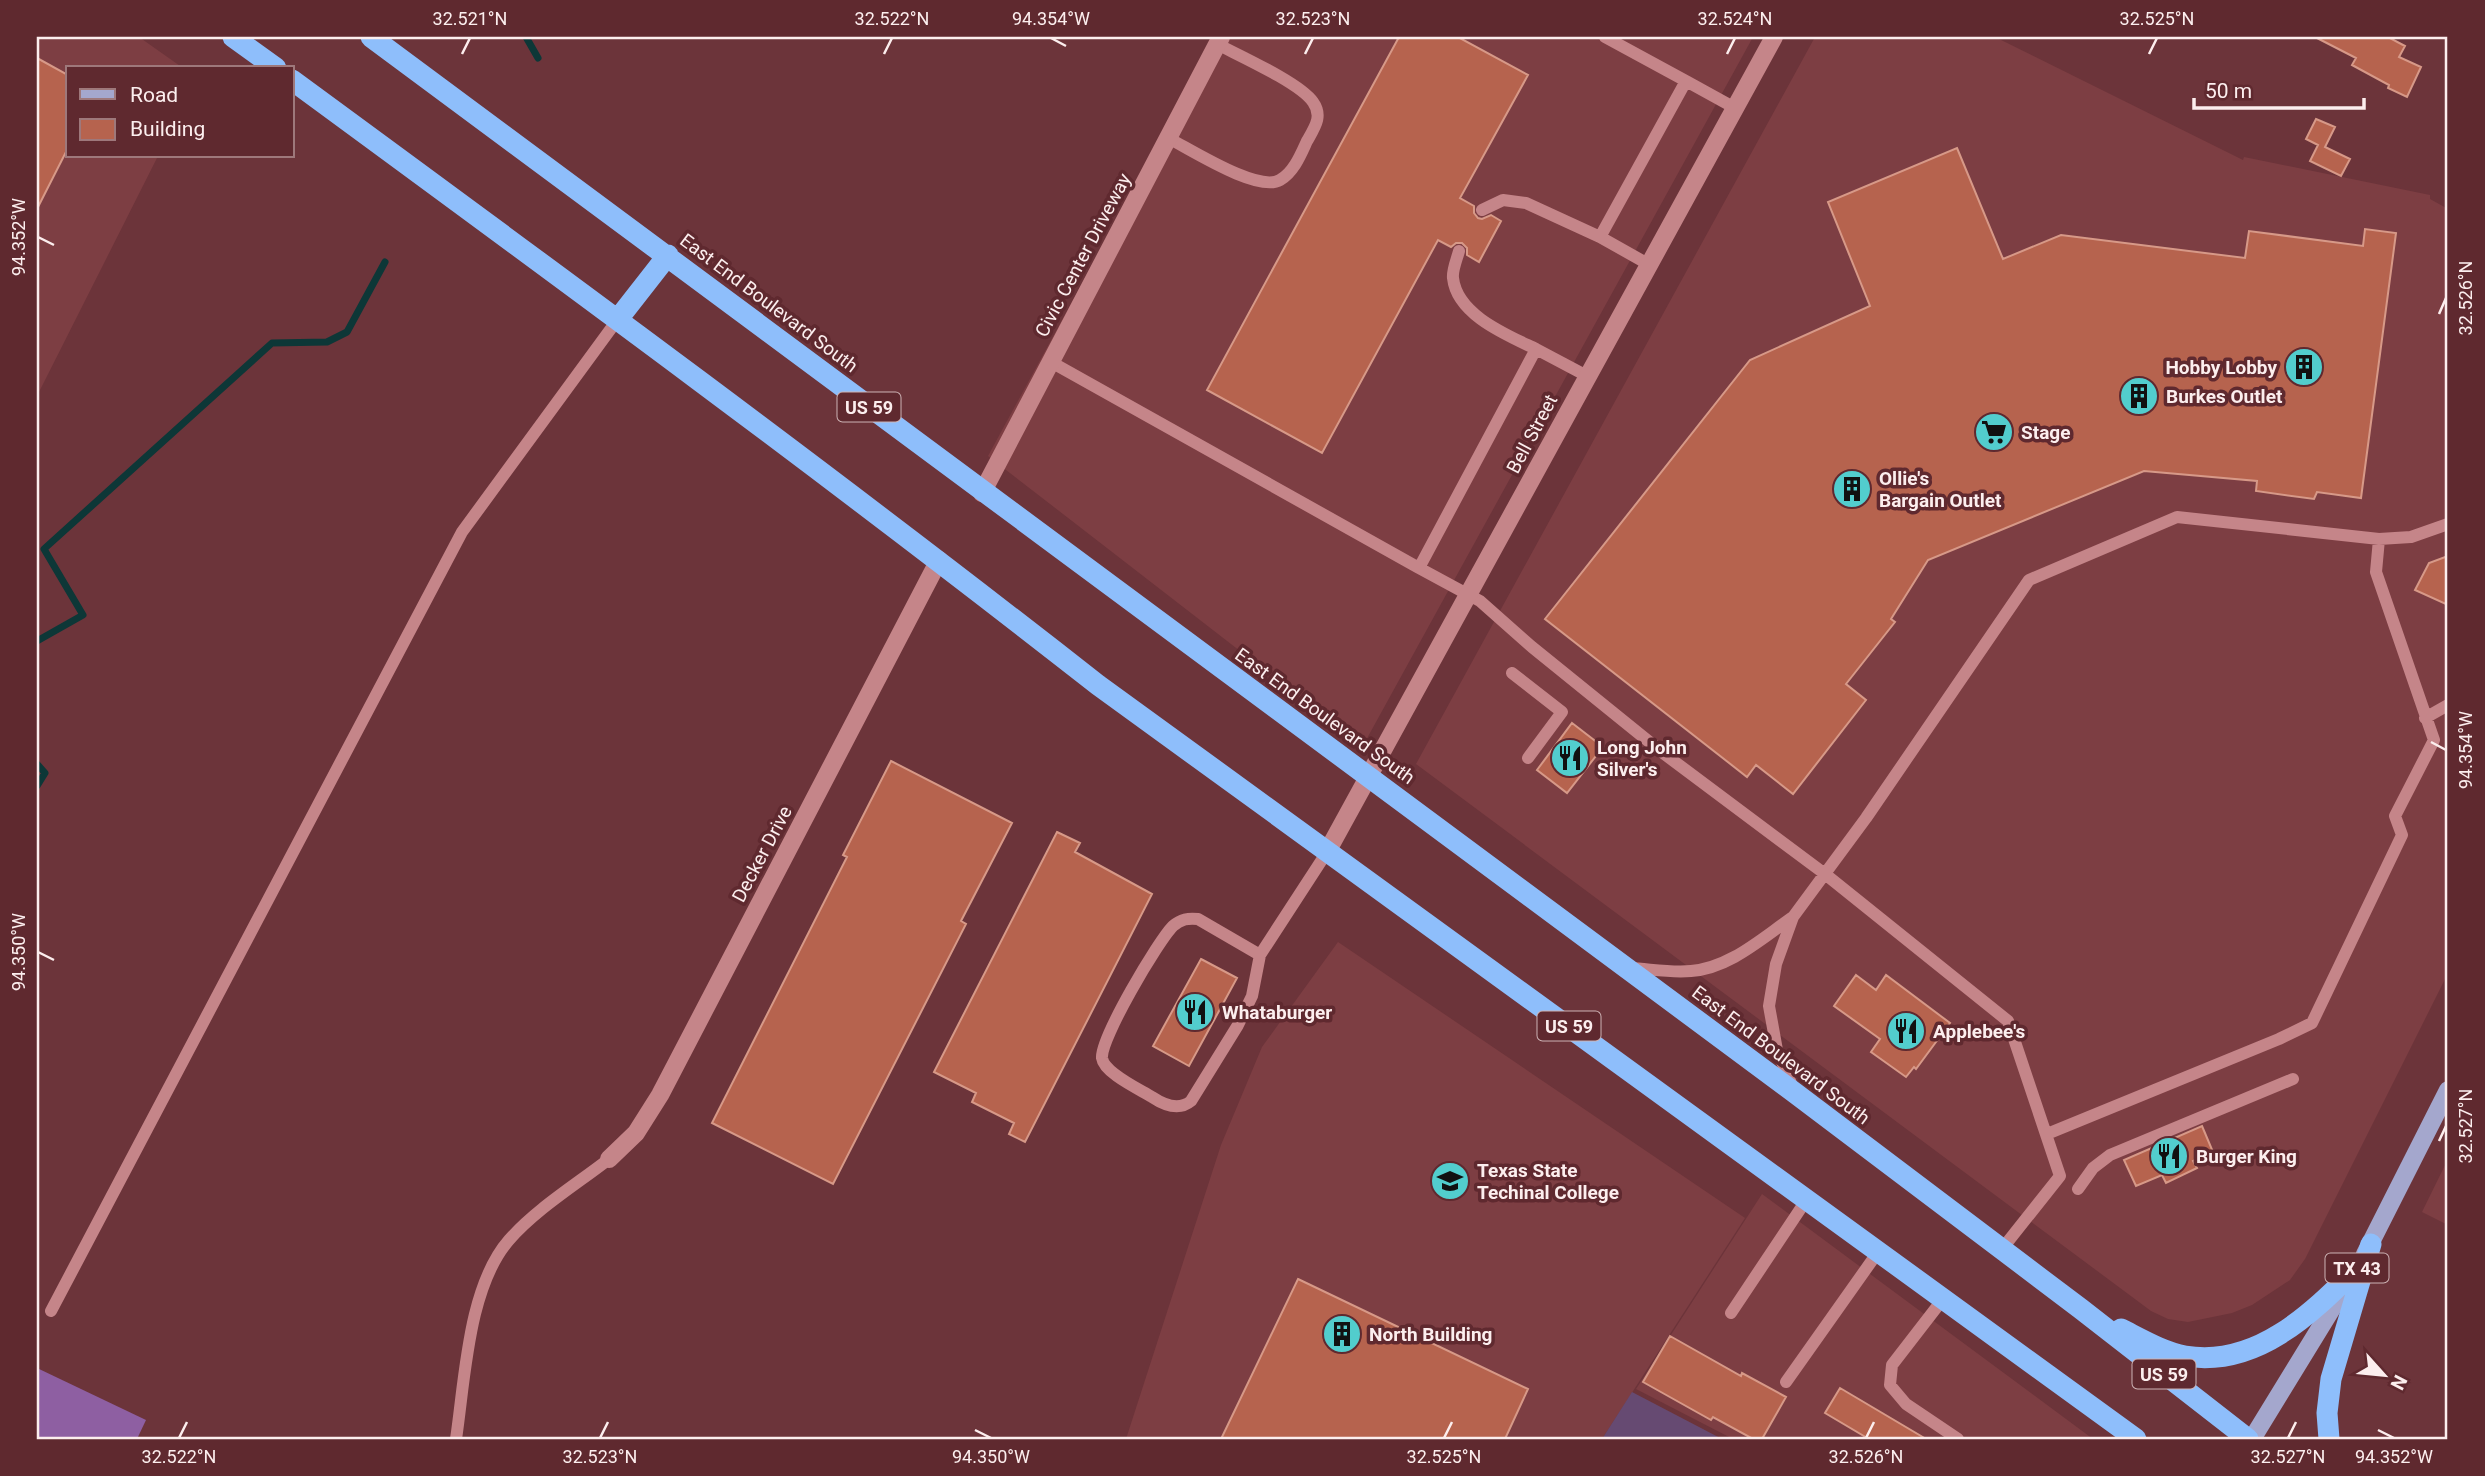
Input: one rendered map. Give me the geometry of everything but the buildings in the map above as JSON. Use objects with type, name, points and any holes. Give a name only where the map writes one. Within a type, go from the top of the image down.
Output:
[{"type":"highway","points":[[233,37],[273,66]]},
{"type":"highway","name":"East End Boulevard South","points":[[371,37],[668,255],[982,493],[1795,1093],[2250,1439]]},
{"type":"highway","name":"US 59","points":[[294,81],[618,319],[939,560],[1098,685],[2136,1439]]},
{"type":"highway","points":[[618,319],[668,255]]},
{"type":"highway","points":[[2329,1439],[2327,1413],[2331,1379],[2371,1244]]},
{"type":"highway","points":[[2081,1309],[2171,1352],[2187,1356],[2226,1356],[2261,1345],[2281,1334],[2320,1305],[2357,1268]]},
{"type":"main road","name":"TX 43","points":[[2250,1439],[2371,1244],[2448,1090]]},
{"type":"street","name":"Bell Street","points":[[1327,852],[1774,37]]},
{"type":"street","name":"Civic Center Driveway","points":[[982,493],[1219,40]]},
{"type":"street","name":"Decker Drive","points":[[609,1159],[636,1133],[660,1095],[939,560]]},
{"type":"lane","points":[[1605,37],[1735,108]]},
{"type":"lane","points":[[1168,138],[1240,175],[1265,183],[1280,181],[1294,167],[1317,122],[1319,112],[1311,99],[1298,89],[1219,40]]},
{"type":"lane","points":[[1600,237],[1686,80]]},
{"type":"lane","points":[[1482,210],[1503,201],[1526,203],[1548,211],[1648,264]]},
{"type":"lane","points":[[1459,251],[1452,277],[1458,294],[1472,311],[1497,330],[1587,376]]},
{"type":"lane","points":[[51,1311],[450,552],[618,319]]},
{"type":"lane","points":[[1419,568],[1535,349]]},
{"type":"lane","points":[[1051,362],[1480,601],[1532,647],[1663,753],[1825,874],[2008,1021],[2060,1176],[2001,1249]]},
{"type":"lane","points":[[1795,1093],[1777,1051],[1769,1006],[1776,964],[1793,917],[1866,818],[2029,580],[2177,517],[2379,539],[2411,537],[2448,524]]},
{"type":"lane","points":[[2048,1134],[2279,1040],[2312,1023],[2402,835],[2395,816],[2434,740],[2376,572],[2379,539]]},
{"type":"lane","points":[[1512,673],[1562,712],[1528,758]]},
{"type":"lane","points":[[2425,718],[2448,705]]},
{"type":"lane","points":[[1260,955],[1207,923],[1188,918],[1181,921],[1162,941],[1113,1022],[1103,1049],[1104,1063],[1111,1072],[1158,1101],[1179,1107],[1197,1096],[1252,996],[1260,955],[1327,852]]},
{"type":"lane","points":[[1627,968],[1690,971],[1710,968],[1739,954],[1793,917]]},
{"type":"lane","points":[[2078,1189],[2092,1168],[2110,1155],[2292,1079]]},
{"type":"lane","points":[[456,1439],[474,1321],[482,1291],[499,1253],[520,1229],[609,1159]]},
{"type":"lane","points":[[1731,1313],[1807,1199]]},
{"type":"lane","points":[[1786,1382],[1878,1252]]},
{"type":"lane","points":[[1943,1299],[1892,1365],[1890,1385],[1906,1404],[1958,1439]]},
{"type":"shaded area","points":[[37,37],[139,37],[180,66],[66,66],[66,158],[157,158],[37,396]]},
{"type":"shaded area","points":[[1216,37],[1753,37],[1365,742],[1341,729],[988,456]]},
{"type":"shaded area","points":[[1815,37],[1995,37],[2243,160],[2244,157],[2430,195],[2430,199],[2448,209],[2448,973],[2305,1259],[2290,1280],[2252,1305],[2232,1313],[2188,1322],[2168,1319],[2151,1311],[1416,764]]},
{"type":"shaded area","name":"Texas State Techinal College","points":[[1338,942],[1745,1218],[1602,1439],[1126,1439],[1221,1145],[1262,1047]]},
{"type":"shaded area","points":[[2448,1159],[2448,1225],[2422,1212]]},
{"type":"shaded area","points":[[1762,1194],[2093,1439],[1733,1439],[1636,1389]]},
{"type":"shaded area","points":[[37,1368],[146,1420],[137,1439],[37,1439]]},
{"type":"shaded area","points":[[1632,1392],[1722,1439],[1602,1439]]},
{"type":"waterway","points":[[526,37],[538,58]]},
{"type":"waterway","points":[[37,641],[83,615],[44,549],[272,343],[327,342],[347,332],[385,262]]},
{"type":"waterway","points":[[37,764],[45,773],[37,786]]},
{"type":"place","name":"Hobby Lobby","points":[[2304,367]]},
{"type":"place","name":"Burkes Outlet","points":[[2139,396]]},
{"type":"place","name":"Stage","points":[[1994,432]]},
{"type":"place","name":"Ollie's Bargain Outlet","points":[[1852,489]]},
{"type":"place","name":"Long John Silver's","points":[[1570,758]]},
{"type":"place","name":"Whataburger","points":[[1195,1012]]},
{"type":"place","name":"Applebee's","points":[[1906,1031]]},
{"type":"place","name":"Burger King","points":[[2169,1156]]},
{"type":"place","name":"Texas State Techinal College","points":[[1450,1181]]},
{"type":"place","name":"North Building","points":[[1342,1334]]}]
